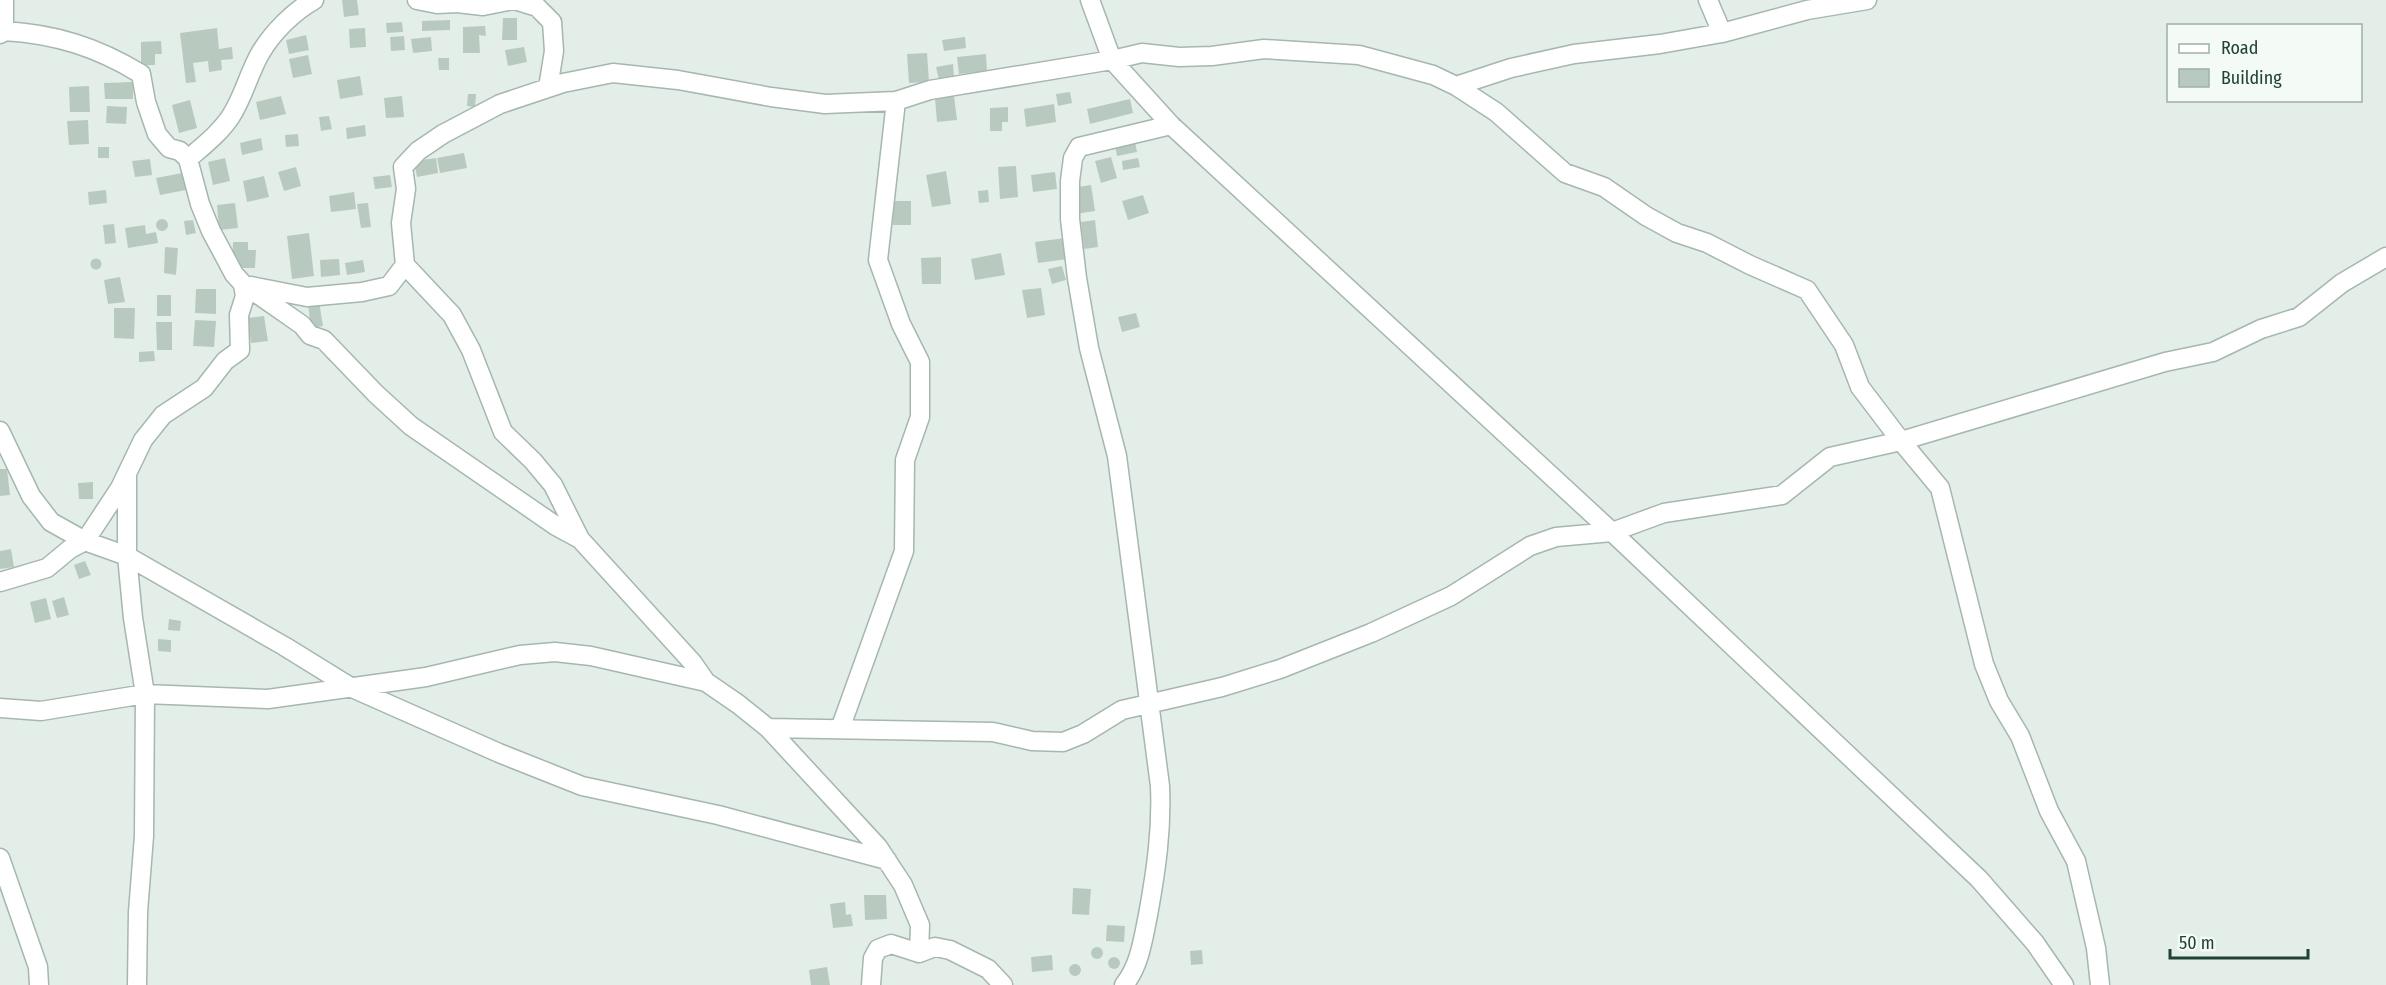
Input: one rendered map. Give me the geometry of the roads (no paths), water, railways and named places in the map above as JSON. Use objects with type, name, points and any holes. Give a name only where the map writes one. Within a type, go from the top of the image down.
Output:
[{"type":"street","points":[[4,0],[2,32],[29,32],[78,42],[120,61],[141,74],[146,102],[157,134],[169,148],[180,151],[188,159],[200,204],[211,231],[234,274],[243,284],[302,326],[310,335],[324,340],[375,394],[411,426],[556,526],[580,539]]},
{"type":"street","points":[[188,159],[212,138],[231,116],[261,52],[280,28],[306,4],[314,0]]},
{"type":"street","points":[[417,0],[437,4],[458,1],[483,6],[514,0],[537,7],[552,22],[554,51],[548,88]]},
{"type":"street","points":[[1090,0],[1112,60],[1171,125],[1612,532],[1979,879],[2035,943],[2064,985]]},
{"type":"street","points":[[1708,0],[1722,33]]},
{"type":"street","points":[[1456,86],[1511,68],[1574,54],[1660,44],[1722,33],[1808,10],[1867,0]]},
{"type":"street","points":[[919,952],[920,925],[903,885],[878,847],[768,728],[706,682],[692,662],[580,539],[553,485],[533,460],[503,432],[471,350],[452,315],[405,265],[401,223],[406,189],[403,167],[418,151],[443,134],[500,104],[548,88],[612,73],[678,80],[825,104],[896,100],[930,90],[1142,53],[1179,57],[1212,56],[1264,49],[1359,55],[1433,75],[1456,86],[1496,112],[1565,173],[1604,187],[1646,216],[1677,233],[1707,243],[1807,290],[1844,345],[1860,387],[1940,488],[1984,664],[1999,701],[2020,736],[2049,811],[2076,861],[2096,948],[2100,985]]},
{"type":"street","points":[[840,729],[904,551],[905,460],[920,417],[920,362],[901,324],[879,260],[896,100]]},
{"type":"street","points":[[1124,985],[1132,975],[1140,952],[1158,865],[1161,818],[1160,786],[1118,456],[1089,348],[1077,278],[1070,219],[1070,181],[1073,158],[1079,147],[1171,125]]},
{"type":"street","points":[[768,728],[993,732],[1032,741],[1063,742],[1083,734],[1122,710],[1222,687],[1280,669],[1371,633],[1451,596],[1530,546],[1556,537],[1612,532],[1664,513],[1782,495],[1830,457],[1901,441],[1940,427],[2165,362],[2213,352],[2261,329],[2300,316],[2342,283],[2386,257]]},
{"type":"street","points":[[243,284],[307,297],[362,292],[389,286],[405,265]]},
{"type":"street","points":[[0,582],[47,568],[70,549],[85,541],[127,475],[143,440],[163,415],[204,388],[225,361],[240,350],[239,315],[245,296],[243,284]]},
{"type":"street","points":[[0,431],[31,496],[51,522],[85,541],[127,556],[284,646],[352,688],[499,753],[582,786],[718,815],[887,861]]},
{"type":"street","points":[[127,475],[127,556],[133,618],[145,694],[144,836],[138,912],[136,985]]},
{"type":"street","points":[[0,708],[41,711],[145,694],[268,699],[426,677],[520,655],[555,652],[591,656],[706,682]]},
{"type":"street","points":[[0,858],[38,967],[39,985]]},
{"type":"street","points":[[871,985],[873,958],[878,950],[891,945],[919,952],[935,947],[950,950],[988,969],[1003,985]]}]
